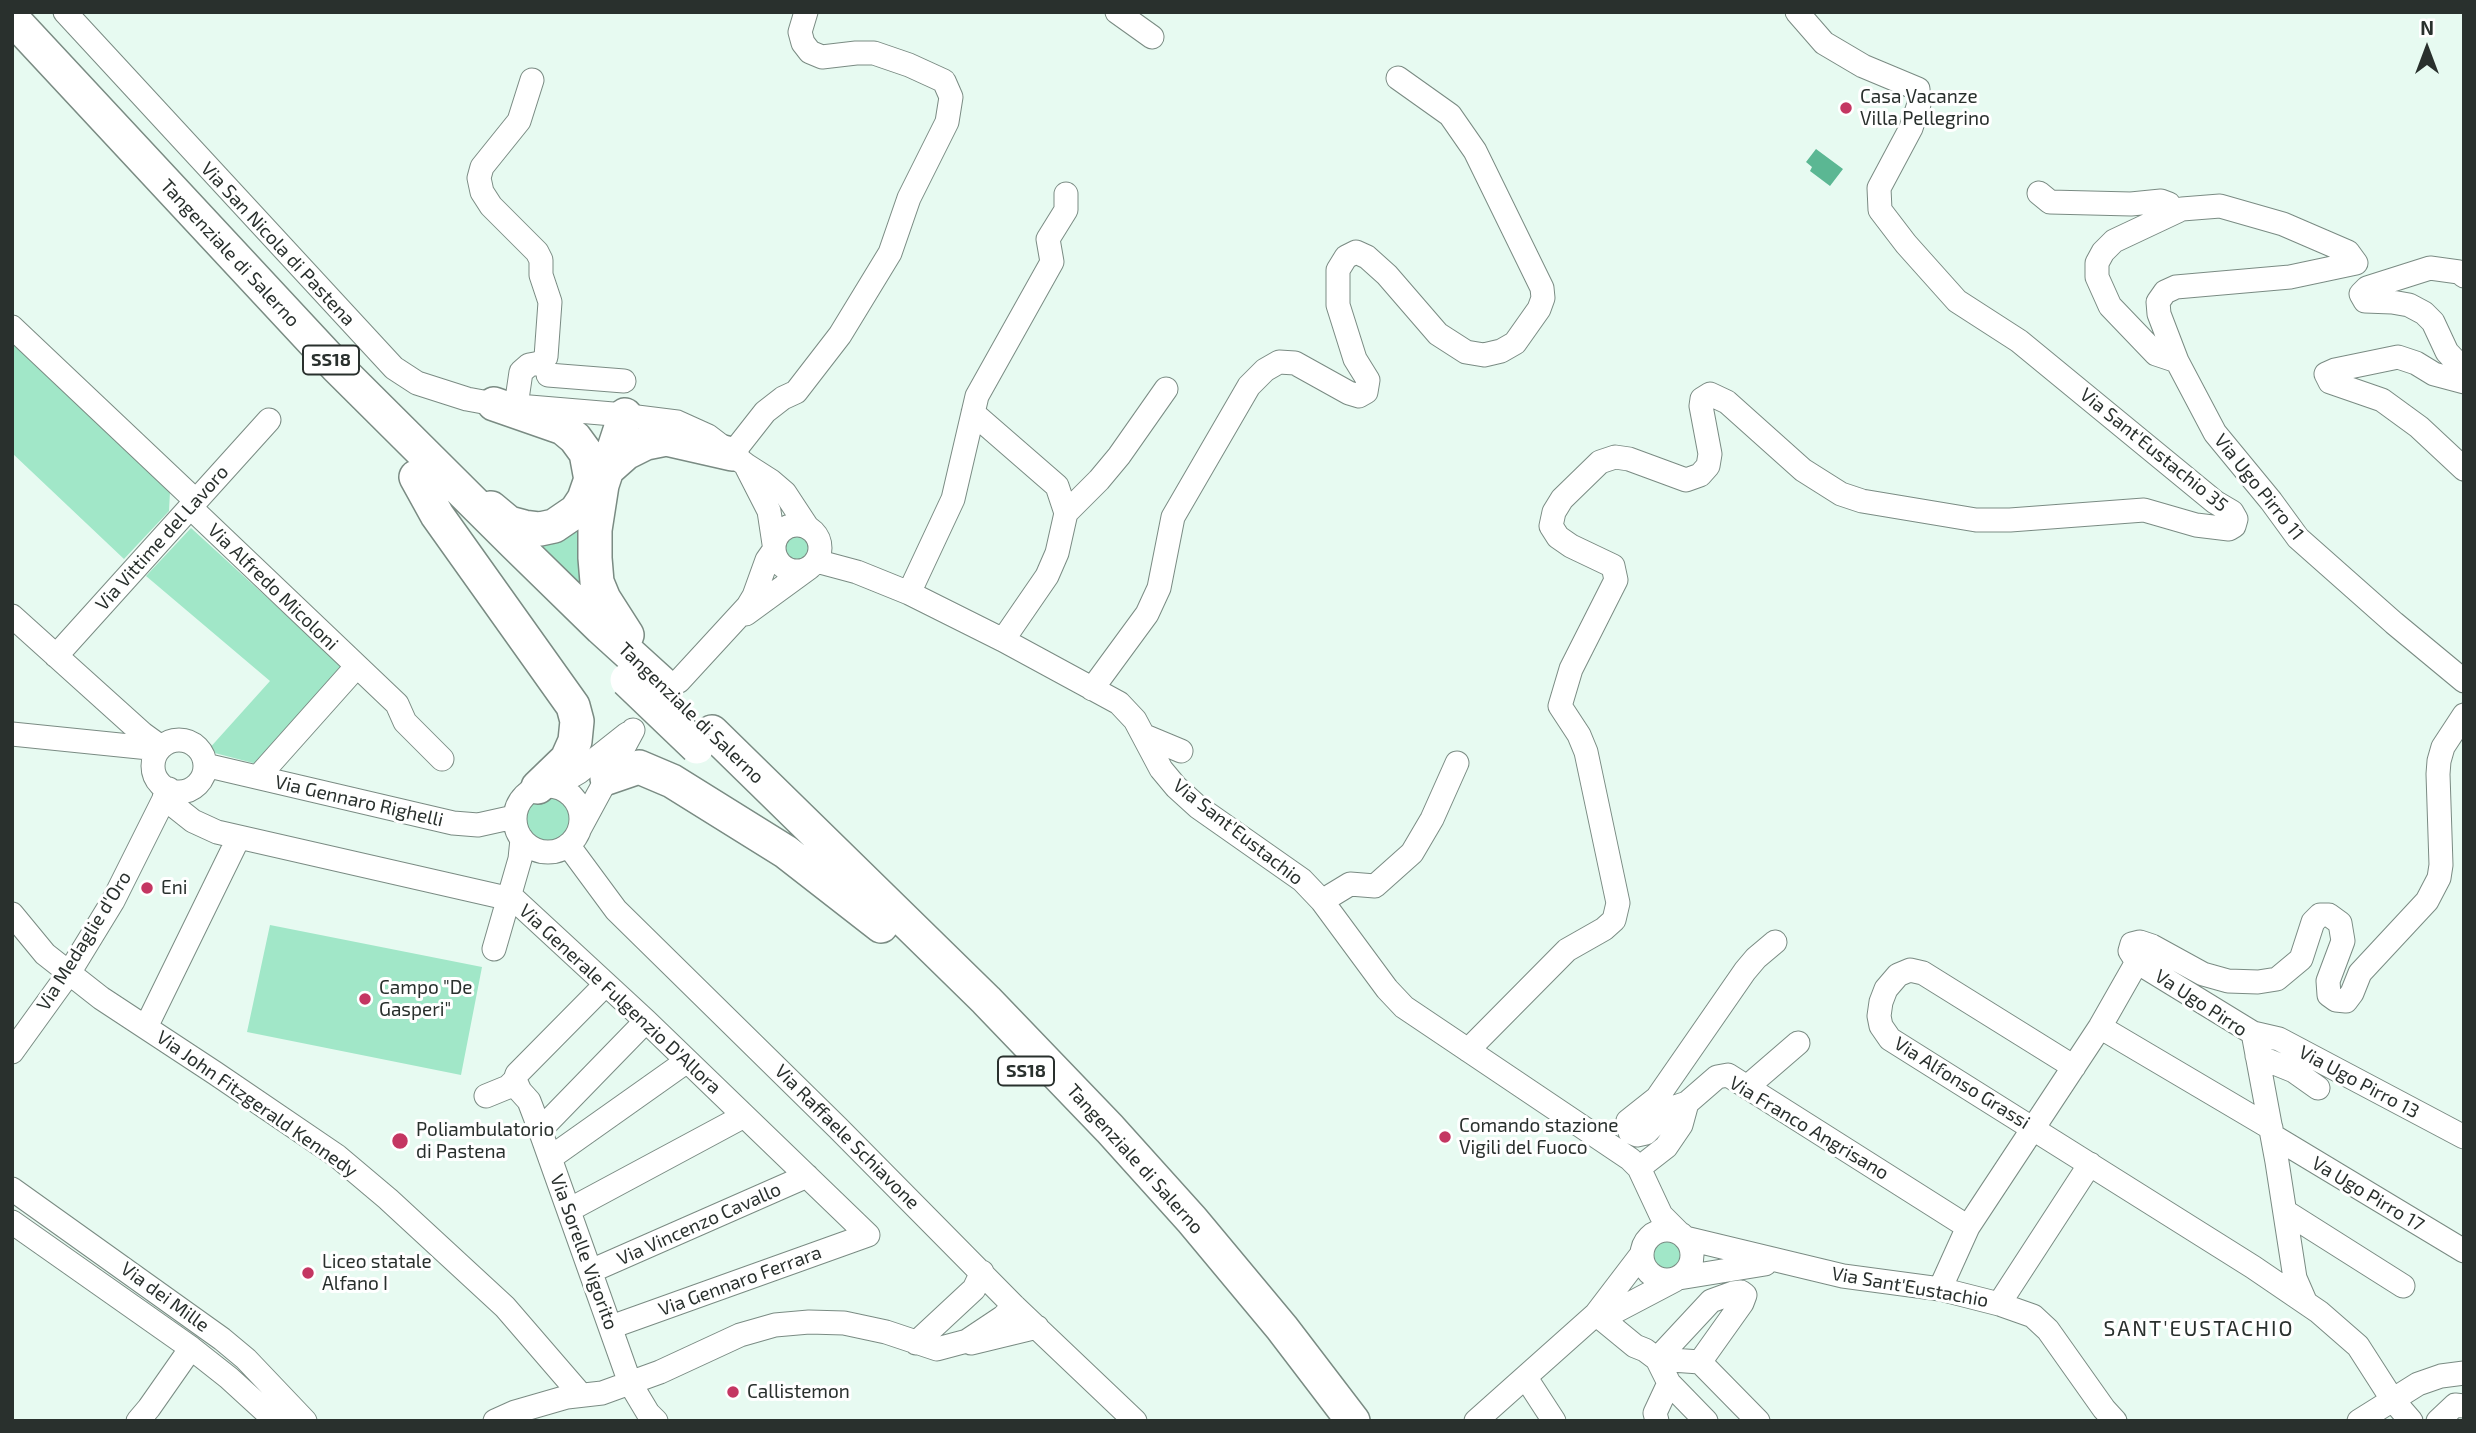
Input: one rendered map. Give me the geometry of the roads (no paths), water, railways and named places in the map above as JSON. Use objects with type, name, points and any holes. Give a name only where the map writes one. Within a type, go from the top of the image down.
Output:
[{"type":"highway","name":"Tangenziale di Salerno","points":[[12,18],[254,279],[418,463],[627,680],[704,740],[986,1000],[1110,1129],[1192,1220],[1282,1328],[1353,1421]]},
{"type":"highway","name":"Tangenziale di Salerno","points":[[12,51],[257,314],[601,628],[673,684],[704,740],[881,926],[1036,1081],[1126,1178],[1228,1296],[1327,1421]]},
{"type":"highway","points":[[505,405],[563,428],[575,438],[600,474],[596,517],[597,582],[618,622],[673,684]]},
{"type":"highway","points":[[418,463],[509,523],[540,529],[565,521],[576,511],[600,474],[619,415]]},
{"type":"highway","points":[[600,474],[636,448],[666,439],[739,460]]},
{"type":"highway","points":[[418,463],[437,514],[573,706],[577,721],[575,741],[567,759],[546,787]]},
{"type":"highway","points":[[607,778],[639,767],[672,781],[786,852],[881,926]]},
{"type":"street","name":"Via San Nicola di Pastena","points":[[65,12],[172,131],[394,368],[429,388],[505,405],[677,422],[708,436],[785,493],[814,548]]},
{"type":"street","points":[[739,460],[765,412],[796,392],[840,335],[890,253],[909,198],[947,122],[951,97],[944,81],[874,53],[822,57],[810,52],[803,43],[800,32],[806,12]]},
{"type":"street","points":[[1117,12],[1152,37]]},
{"type":"street","name":"Via Sant'Eustachio 35","points":[[1468,1050],[1567,950],[1604,929],[1614,919],[1618,903],[1586,752],[1579,735],[1560,706],[1571,669],[1616,580],[1615,573],[1613,566],[1571,546],[1559,537],[1551,526],[1554,512],[1562,499],[1600,462],[1615,457],[1629,459],[1686,480],[1700,475],[1708,466],[1710,454],[1701,406],[1702,399],[1710,394],[1727,402],[1803,470],[1841,494],[1862,501],[1976,520],[2144,510],[2196,525],[2230,529],[2234,526],[2236,519],[2232,512],[2215,502],[2018,341],[1957,301],[1906,244],[1880,210],[1879,188],[1911,128],[1919,104],[1917,89],[1863,66],[1824,43],[1797,12]]},
{"type":"street","points":[[1092,689],[1147,614],[1159,588],[1173,517],[1249,386],[1265,370],[1279,362],[1295,363],[1349,393],[1359,396],[1366,392],[1368,380],[1355,359],[1338,305],[1338,271],[1346,257],[1356,252],[1367,257],[1387,275],[1438,334],[1466,352],[1484,355],[1501,351],[1515,343],[1539,309],[1543,298],[1542,288],[1475,151],[1450,115],[1398,78]]},
{"type":"street","points":[[532,80],[519,121],[482,167],[479,178],[482,192],[491,206],[519,232],[541,260],[541,275],[550,302],[547,366]]},
{"type":"street","points":[[2039,193],[2050,202],[2131,204],[2161,201],[2169,204],[2174,212],[2114,241],[2103,251],[2097,263],[2097,277],[2110,306],[2156,354],[2178,362]]},
{"type":"street","points":[[909,593],[953,499],[978,396],[1052,262],[1048,239],[1066,210],[1066,194]]},
{"type":"street","name":"Via Ugo Pirro 11","points":[[2174,212],[2220,206],[2294,228],[2348,251],[2356,263],[2290,277],[2176,287],[2165,292],[2158,302],[2159,314],[2178,362],[2215,433],[2298,538],[2393,623],[2464,681]]},
{"type":"street","points":[[2464,276],[2459,272],[2430,268],[2367,288],[2361,294],[2365,301],[2409,305],[2424,313],[2433,322],[2447,352],[2464,370]]},
{"type":"street","name":"Via Alfredo Micoloni","points":[[12,327],[397,704],[405,722],[442,760]]},
{"type":"street","points":[[2464,382],[2434,374],[2416,363],[2398,357],[2326,374],[2330,382],[2382,400],[2418,427],[2464,469]]},
{"type":"street","points":[[505,405],[521,372],[529,365],[540,363],[547,366],[572,362],[585,378],[624,381]]},
{"type":"street","points":[[1066,513],[1119,456],[1166,389]]},
{"type":"street","points":[[973,413],[1057,486],[1066,513],[1057,554],[1047,576],[1003,640]]},
{"type":"street","name":"Via Vittime del Lavoro","points":[[56,656],[269,420]]},
{"type":"street","name":"Via San Nicola di Pastena","points":[[739,460],[769,511],[774,547]]},
{"type":"street","points":[[673,684],[737,619],[754,596],[764,567],[785,528],[796,525],[814,548],[756,609],[737,619]]},
{"type":"street","name":"Via Sant'Eustachio","points":[[774,547],[776,557],[785,568],[799,571],[814,548],[858,572],[909,593],[1003,640],[1119,703],[1135,720],[1161,769],[1175,787],[1198,807],[1294,874],[1322,901],[1387,989],[1404,1007],[1630,1159],[1639,1168],[1661,1214],[1682,1236],[1843,1276],[1940,1289],[2033,1316],[2048,1330],[2115,1421]]},
{"type":"street","points":[[12,617],[160,748]]},
{"type":"street","points":[[258,777],[357,666]]},
{"type":"street","points":[[104,743],[113,740],[120,724],[114,707]]},
{"type":"street","points":[[2137,962],[2130,951],[2132,944],[2140,942],[2203,974],[2228,981],[2258,982],[2277,979],[2301,959],[2313,922],[2320,915],[2329,915],[2340,923],[2343,941],[2328,981],[2329,995],[2336,1000],[2346,1001],[2360,973],[2427,901],[2438,878],[2441,865],[2439,761],[2443,747],[2464,715]]},
{"type":"street","points":[[633,730],[607,778],[574,836],[555,851],[545,852],[528,846],[517,833],[514,817],[521,799],[579,772],[633,730]]},
{"type":"street","points":[[12,734],[160,748],[174,740],[189,742],[200,751],[205,765],[201,779],[190,789],[167,794],[154,772],[153,764],[160,748]]},
{"type":"street","points":[[1144,736],[1181,751]]},
{"type":"street","points":[[1322,901],[1350,884],[1375,886],[1412,853],[1432,819],[1457,763]]},
{"type":"street","name":"Via Gennaro Righelli","points":[[205,765],[453,823],[478,825],[514,817]]},
{"type":"street","points":[[546,787],[570,794],[576,801],[580,810],[574,836]]},
{"type":"street","name":"Via Generale Fulgenzio D'Allora","points":[[167,794],[192,821],[203,827],[515,900],[646,1021],[868,1235]]},
{"type":"street","name":"Via Medaglie d'Oro","points":[[12,1052],[69,973],[113,901],[167,794]]},
{"type":"street","name":"Via Raffaele Schiavone","points":[[574,836],[616,910],[1012,1303],[1135,1421]]},
{"type":"street","points":[[146,1027],[237,841],[241,838]]},
{"type":"street","points":[[494,949],[520,859],[522,839]]},
{"type":"street","name":"Via John Fitzgerald Kennedy","points":[[12,914],[45,954],[101,998],[337,1156],[378,1190],[505,1307],[581,1395]]},
{"type":"street","points":[[1687,1102],[1669,1109],[1646,1133],[1637,1135],[1630,1132],[1627,1126],[1628,1121],[1657,1098],[1745,971],[1775,942]]},
{"type":"street","name":"Va Ugo Pirro","points":[[1940,1289],[1968,1227],[2100,1027],[2137,962],[2253,1034],[2286,1212],[2295,1278],[2305,1301]]},
{"type":"street","name":"Via Alfonso Grassi","points":[[2074,1067],[1923,973],[1910,970],[1898,975],[1886,989],[1879,1016],[1881,1026],[1890,1040],[2305,1301],[2358,1346],[2392,1399],[2411,1421]]},
{"type":"street","points":[[486,1096],[516,1083],[517,1074],[607,984]]},
{"type":"street","points":[[540,1130],[646,1021]]},
{"type":"street","name":"Va Ugo Pirro 17","points":[[2100,1027],[2464,1251]]},
{"type":"street","name":"Via Ugo Pirro 13","points":[[2253,1034],[2279,1039],[2464,1137]]},
{"type":"street","points":[[1747,1087],[1798,1043]]},
{"type":"street","points":[[2257,1056],[2294,1071],[2318,1088]]},
{"type":"street","points":[[550,1158],[687,1061]]},
{"type":"street","name":"Via Franco Angrisano","points":[[1639,1168],[1665,1147],[1681,1125],[1687,1102],[1717,1077],[1728,1075],[1968,1227]]},
{"type":"street","name":"Via Sorelle Vigorito","points":[[516,1083],[529,1101],[630,1383],[656,1421]]},
{"type":"street","points":[[569,1210],[744,1116]]},
{"type":"street","points":[[1999,1304],[2090,1164]]},
{"type":"street","name":"Via Vincenzo Cavallo","points":[[591,1271],[807,1176]]},
{"type":"street","name":"Via dei Mille","points":[[12,1189],[222,1339],[246,1359],[305,1421]]},
{"type":"street","name":"Via Sant'Eustachio","points":[[1643,1248],[1650,1221],[1650,1193]]},
{"type":"street","points":[[2286,1212],[2403,1286]]},
{"type":"street","name":"Via dei Mille","points":[[12,1222],[191,1348],[276,1421]]},
{"type":"street","points":[[1476,1421],[1597,1314],[1657,1231],[1682,1236],[1692,1250],[1691,1263],[1677,1279],[1616,1311],[1597,1314]]},
{"type":"street","name":"Via Gennaro Ferrara","points":[[611,1327],[868,1235]]},
{"type":"street","points":[[1643,1248],[1646,1269],[1651,1276],[1658,1280],[1677,1279]]},
{"type":"street","points":[[2253,1267],[2275,1262],[2292,1252]]},
{"type":"street","name":"Via Sant'Eustachio","points":[[1677,1279],[1778,1262]]},
{"type":"street","points":[[916,1343],[974,1289],[982,1272]]},
{"type":"street","points":[[1651,1355],[1711,1301],[1721,1295],[1741,1292],[1745,1295],[1742,1303],[1700,1362]]},
{"type":"street","points":[[916,1343],[962,1326],[990,1306],[1012,1303]]},
{"type":"street","points":[[947,1347],[967,1341],[1003,1317],[1012,1303]]},
{"type":"street","points":[[1632,1303],[1632,1326],[1669,1383],[1706,1421]]},
{"type":"street","points":[[1597,1314],[1635,1346],[1651,1355],[1700,1362],[1758,1421]]},
{"type":"street","points":[[495,1421],[515,1412],[603,1392],[630,1383],[740,1335],[775,1325],[844,1323],[886,1332],[937,1349],[998,1338],[1037,1327]]},
{"type":"street","points":[[138,1421],[191,1348]]},
{"type":"street","points":[[2359,1421],[2418,1384],[2441,1376],[2464,1373]]},
{"type":"street","points":[[1526,1378],[1554,1421]]},
{"type":"street","points":[[1657,1421],[1655,1413],[1669,1383]]},
{"type":"street","points":[[2438,1421],[2455,1405],[2464,1406]]},
{"type":"place","name":"Casa Vacanze Villa Pellegrino","points":[[1846,108]]},
{"type":"place","name":"Eni","points":[[147,888]]},
{"type":"place","name":"Campo \"De Gasperi\"","points":[[365,999]]},
{"type":"place","name":"Comando stazione Vigili del Fuoco","points":[[1445,1137]]},
{"type":"place","name":"Poliambulatorio di Pastena","points":[[400,1141]]},
{"type":"place","name":"Liceo statale Alfano I","points":[[308,1273]]},
{"type":"place","name":"Callistemon","points":[[733,1392]]},
{"type":"district","name":"SANT'EUSTACHIO","points":[[2199,1329]]}]
